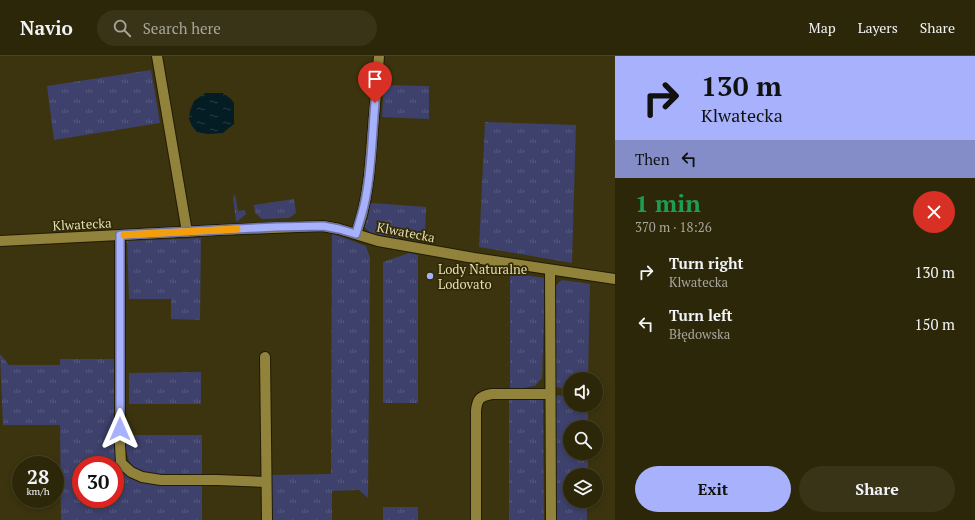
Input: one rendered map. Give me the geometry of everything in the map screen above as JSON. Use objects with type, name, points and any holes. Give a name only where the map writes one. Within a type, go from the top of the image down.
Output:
[{"type":"street","points":[[157,56],[187,232]]},
{"type":"street","points":[[356,234],[362,216],[369,176],[379,56]]},
{"type":"street","name":"Klwatecka","points":[[0,241],[323,226],[339,229],[378,241],[615,280]]},
{"type":"street","points":[[120,235],[120,445],[122,463],[131,472],[142,477],[161,480],[266,482]]},
{"type":"street","points":[[550,270],[551,520]]},
{"type":"street","points":[[266,358],[266,520]]},
{"type":"street","points":[[476,520],[476,411],[479,398],[484,395],[492,394],[550,394]]},
{"type":"green space","points":[[151,70],[160,123],[54,140],[47,86]]},
{"type":"green space","points":[[384,85],[429,86],[429,119],[382,117]]},
{"type":"green space","points":[[485,122],[576,125],[572,263],[479,247]]},
{"type":"green space","points":[[235,194],[238,211],[245,210],[246,214],[238,221],[236,221],[233,198]]},
{"type":"green space","points":[[294,199],[296,213],[289,218],[262,219],[255,213],[254,205]]},
{"type":"green space","points":[[373,203],[426,207],[425,236],[422,241],[372,234],[364,227],[368,205]]},
{"type":"green space","points":[[332,234],[366,246],[370,258],[368,498],[359,490],[332,491],[332,520],[270,520],[269,475],[331,474]]},
{"type":"green space","points":[[201,238],[200,320],[171,319],[171,299],[129,299],[127,241]]},
{"type":"green space","points":[[409,253],[418,255],[418,403],[383,403],[383,262]]},
{"type":"green space","points":[[510,273],[545,278],[542,378],[535,386],[517,389],[510,389]]},
{"type":"green space","points":[[562,280],[590,284],[588,372],[563,372],[563,388],[556,387],[551,381],[554,287]]},
{"type":"green space","points":[[0,354],[9,365],[60,365],[60,359],[114,359],[114,443],[117,456],[72,456],[72,508],[124,508],[124,471],[137,481],[152,484],[202,484],[202,520],[61,520],[61,508],[64,508],[64,456],[60,456],[60,425],[3,425]]},
{"type":"green space","points":[[201,372],[201,404],[129,404],[129,373]]},
{"type":"green space","points":[[552,395],[563,396],[563,412],[588,412],[588,420],[563,420],[563,460],[588,460],[588,468],[563,468],[563,508],[587,508],[587,520],[552,520]]},
{"type":"green space","points":[[543,397],[544,520],[509,520],[509,398]]},
{"type":"green space","points":[[124,435],[202,435],[202,476],[152,476],[134,469],[129,461]]},
{"type":"green space","points":[[383,507],[418,507],[418,520],[383,520]]},
{"type":"water","points":[[205,93],[223,93],[234,103],[234,124],[223,133],[208,134],[197,132],[192,126],[189,119],[190,111],[194,101]]},
{"type":"slow traffic","points":[[124,235],[237,229]]},
{"type":"place","name":"Lody Naturalne Lodovato","points":[[430,276]]},
{"type":"route","points":[[120,429],[120,235],[323,226],[356,234],[362,216],[369,176],[375,103]]}]
